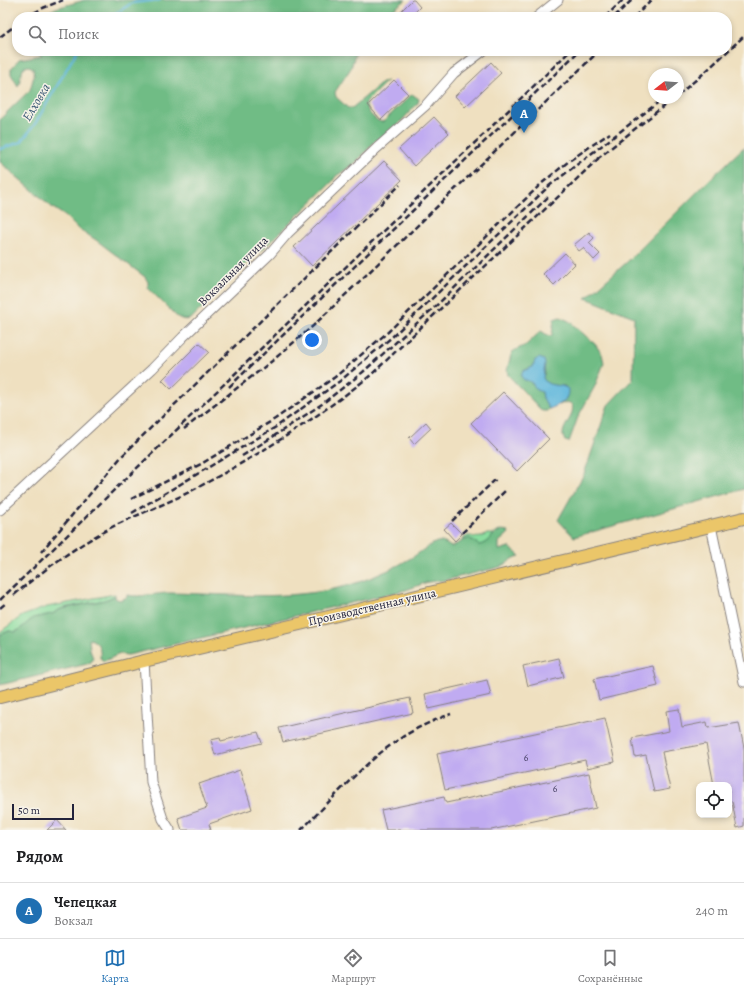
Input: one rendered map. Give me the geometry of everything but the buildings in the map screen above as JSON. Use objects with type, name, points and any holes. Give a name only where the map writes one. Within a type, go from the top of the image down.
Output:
[{"type":"main road","name":"Производственная улица","points":[[0,697],[144,661],[744,518]]},
{"type":"street","points":[[543,12],[558,0]]},
{"type":"street","name":"Вокзальная улица","points":[[0,510],[152,369],[183,337],[270,254],[288,233],[377,148],[426,105],[454,73],[476,56]]},
{"type":"street","points":[[711,526],[744,682]]},
{"type":"street","points":[[144,661],[151,782],[163,819],[170,830]]},
{"type":"green space","points":[[85,0],[406,0],[390,12],[48,12],[56,8]]},
{"type":"green space","points":[[36,56],[355,56],[351,68],[335,92],[336,97],[348,108],[352,108],[383,82],[387,81],[366,102],[368,111],[379,121],[384,121],[412,94],[419,99],[418,103],[395,128],[387,135],[375,141],[353,165],[336,176],[332,182],[264,248],[250,256],[247,263],[192,318],[184,320],[176,316],[148,288],[148,282],[145,277],[96,240],[76,227],[65,216],[53,208],[0,162],[0,120],[30,90],[34,76],[33,68],[29,66],[24,67],[18,86],[11,74],[11,69],[19,59]]},
{"type":"green space","points":[[744,147],[744,489],[574,537],[558,520],[584,474],[608,405],[633,379],[634,317],[586,298],[626,263]]},
{"type":"green space","points":[[560,317],[569,321],[595,344],[602,354],[604,363],[595,386],[578,417],[569,442],[565,441],[563,432],[573,409],[572,404],[567,402],[559,405],[566,399],[565,386],[547,383],[543,378],[545,370],[535,360],[533,367],[525,370],[526,380],[542,392],[543,398],[549,409],[547,411],[542,411],[508,375],[507,370],[513,351],[526,345],[541,331],[549,336],[552,335],[554,319]]},
{"type":"green space","points":[[502,530],[508,531],[509,533],[499,542],[499,550],[509,547],[520,556],[500,567],[446,580],[428,582],[406,590],[128,655],[120,654],[104,661],[100,658],[99,646],[89,639],[90,650],[93,658],[91,662],[0,685],[0,635],[9,631],[15,632],[33,618],[52,614],[61,609],[105,600],[115,596],[116,599],[121,600],[127,597],[127,595],[138,596],[170,593],[267,596],[291,595],[339,588],[387,571],[437,542],[443,542],[451,547],[469,538],[479,545],[485,543],[495,533]]},
{"type":"green space","points":[[487,534],[494,534],[483,545],[476,545],[473,540],[465,539],[461,541],[467,536],[482,537]]},
{"type":"green space","points":[[115,594],[115,596],[105,600],[68,607],[52,614],[33,618],[19,630],[15,632],[9,631],[0,635],[0,632],[22,616],[47,607]]},
{"type":"water","points":[[539,358],[544,360],[545,364],[543,378],[545,381],[568,389],[565,400],[549,409],[543,398],[542,392],[536,390],[532,383],[524,380],[521,376],[523,371],[533,367],[535,360]]},
{"type":"waterway","name":"Елховка","points":[[118,12],[132,3],[160,0]]},
{"type":"waterway","name":"Елховка","points":[[0,149],[21,142],[35,124],[74,56]]},
{"type":"railway","points":[[35,12],[63,0]]},
{"type":"railway","points":[[610,12],[623,0]]},
{"type":"railway","points":[[619,12],[632,0]]},
{"type":"railway","points":[[639,12],[652,0]]},
{"type":"railway","points":[[0,37],[12,28]]},
{"type":"railway","points":[[732,47],[744,36]]},
{"type":"railway","points":[[0,600],[565,56]]},
{"type":"railway","points":[[229,387],[574,56]]},
{"type":"railway","points":[[184,429],[272,361],[313,326],[594,56]]},
{"type":"railway","points":[[684,90],[722,56]]},
{"type":"railway","points":[[132,513],[276,427],[340,381],[392,337],[549,186],[656,104]]},
{"type":"railway","points":[[597,159],[666,104]]},
{"type":"railway","points":[[131,499],[201,464],[275,419],[335,377],[388,332],[541,184],[569,161],[610,133]]},
{"type":"railway","points":[[14,595],[38,575],[89,540],[116,525],[191,491],[261,452],[284,438],[350,392],[371,375],[601,156]]},
{"type":"railway","points":[[41,552],[122,456],[400,185]]},
{"type":"railway","points":[[242,456],[322,404],[363,372],[438,304],[548,197]]},
{"type":"railway","points":[[452,521],[496,479]]},
{"type":"railway","points":[[462,533],[506,490]]},
{"type":"railway","points":[[0,608],[6,603]]},
{"type":"railway","points":[[301,830],[349,781],[388,747],[407,734],[451,714]]},
{"type":"place","name":"Чепецкая","points":[[524,133]]}]
